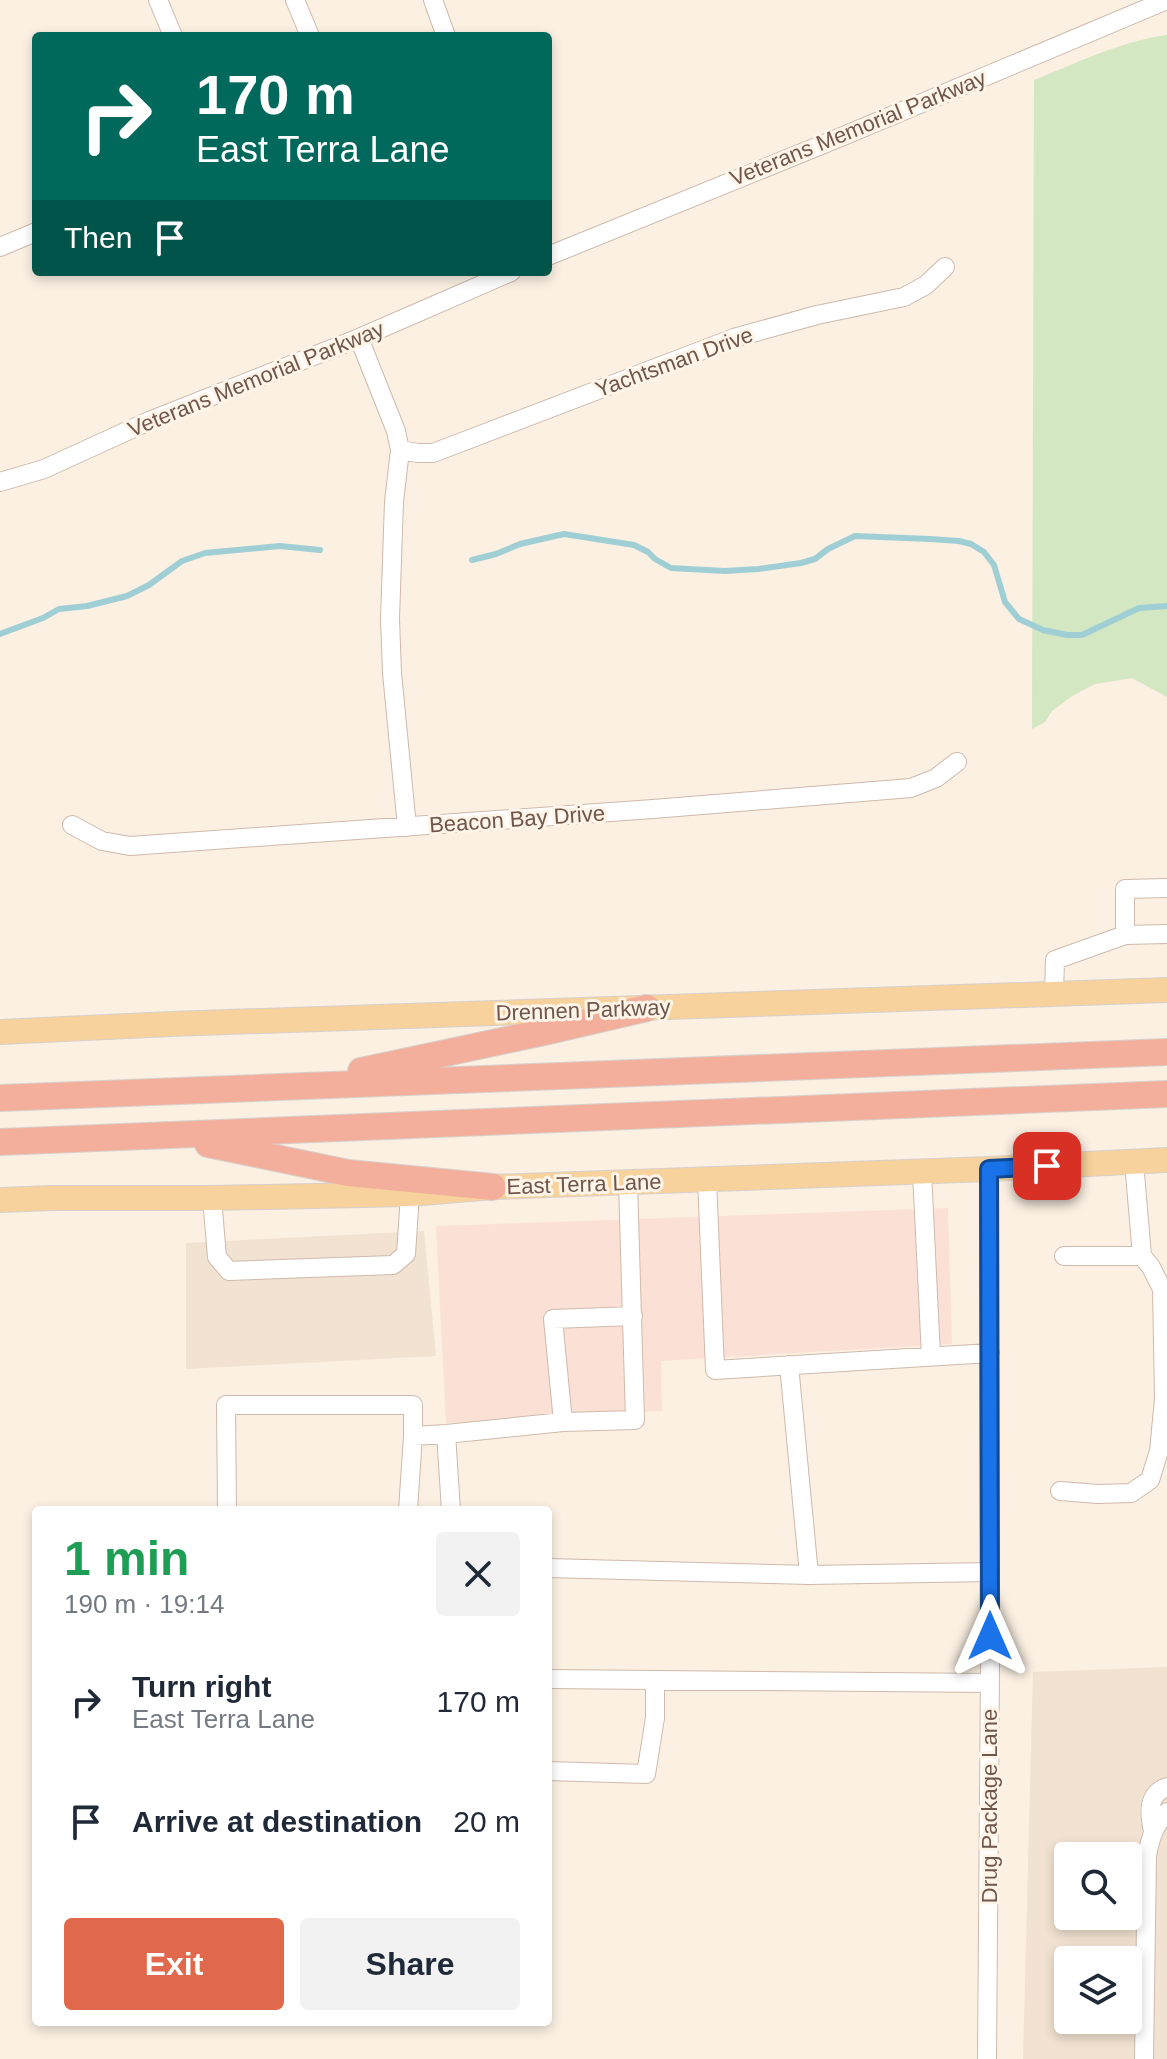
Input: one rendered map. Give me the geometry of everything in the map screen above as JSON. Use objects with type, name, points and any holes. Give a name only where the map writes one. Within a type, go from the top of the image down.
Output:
[{"type":"highway","points":[[287,1086],[647,1008]]},
{"type":"highway","points":[[0,1098],[1167,1052]]},
{"type":"highway","points":[[0,1142],[1167,1094]]},
{"type":"highway","points":[[170,1136],[348,1173],[493,1187]]},
{"type":"main road","name":"Drennen Parkway","points":[[0,1032],[1167,990]]},
{"type":"main road","name":"East Terra Lane","points":[[0,1200],[410,1194],[493,1187],[1167,1160]]},
{"type":"street","points":[[158,0],[171,32]]},
{"type":"street","points":[[295,0],[308,32]]},
{"type":"street","points":[[433,0],[445,32]]},
{"type":"street","name":"Veterans Memorial Parkway","points":[[552,254],[1167,0]]},
{"type":"street","points":[[0,247],[32,234]]},
{"type":"street","name":"Yachtsman Drive","points":[[400,450],[433,453],[734,338],[817,315],[904,297],[926,285],[945,267]]},
{"type":"street","name":"Veterans Memorial Parkway","points":[[0,482],[44,469],[149,421],[359,338],[502,276]]},
{"type":"street","points":[[359,338],[396,431],[400,450],[394,502],[390,619],[392,673],[407,827]]},
{"type":"street","name":"Beacon Bay Drive","points":[[72,825],[102,841],[130,846],[407,827],[911,788],[936,778],[957,762]]},
{"type":"street","points":[[1125,935],[1125,889],[1167,888]]},
{"type":"street","points":[[1054,994],[1055,960],[1125,935],[1167,934]]},
{"type":"street","points":[[1060,1491],[1131,1493],[1150,1480],[1159,1451],[1164,1399],[1162,1289],[1142,1256],[1134,1162]]},
{"type":"street","name":"Drug Package Lane","points":[[987,2059],[989,1169]]},
{"type":"street","points":[[922,1172],[931,1356]]},
{"type":"street","points":[[707,1179],[715,1370],[990,1353]]},
{"type":"street","points":[[413,1436],[563,1422],[635,1420],[628,1182]]},
{"type":"street","points":[[212,1198],[217,1257],[229,1271],[393,1265],[406,1254],[410,1194]]},
{"type":"street","points":[[1064,1256],[1142,1256]]},
{"type":"street","points":[[563,1422],[553,1319],[633,1316]]},
{"type":"street","points":[[789,1365],[809,1575]]},
{"type":"street","points":[[227,1506],[226,1405],[413,1405],[408,1506]]},
{"type":"street","points":[[446,1434],[451,1506]]},
{"type":"street","points":[[552,1568],[809,1575],[990,1572]]},
{"type":"street","points":[[552,1679],[990,1683]]},
{"type":"street","points":[[552,1771],[646,1774],[655,1718],[655,1680]]},
{"type":"street","points":[[1144,2059],[1147,1856],[1150,1838],[1160,1822],[1150,1807],[1159,1790],[1167,1787]]},
{"type":"shaded area","points":[[948,1208],[952,1344],[661,1361],[662,1411],[446,1423],[436,1226]]},
{"type":"shaded area","points":[[424,1231],[436,1356],[186,1369],[186,1243]]},
{"type":"shaded area","points":[[1167,1667],[1167,2059],[1023,2059],[1033,1672]]},
{"type":"green space","points":[[1167,35],[1167,697],[1132,678],[1095,684],[1072,696],[1052,711],[1045,722],[1032,729],[1034,80],[1116,47]]},
{"type":"waterway","points":[[472,560],[564,534],[634,545],[671,568],[725,571],[801,563],[815,559],[855,536],[930,539],[959,541],[984,552],[994,565],[1005,602],[1019,619],[1043,630],[1082,635],[1139,608],[1167,606]]},
{"type":"waterway","points":[[0,634],[59,609],[127,596],[149,585],[182,561],[205,553],[280,546],[320,550]]},
{"type":"route","points":[[990,1636],[989,1169],[1047,1166]]}]
